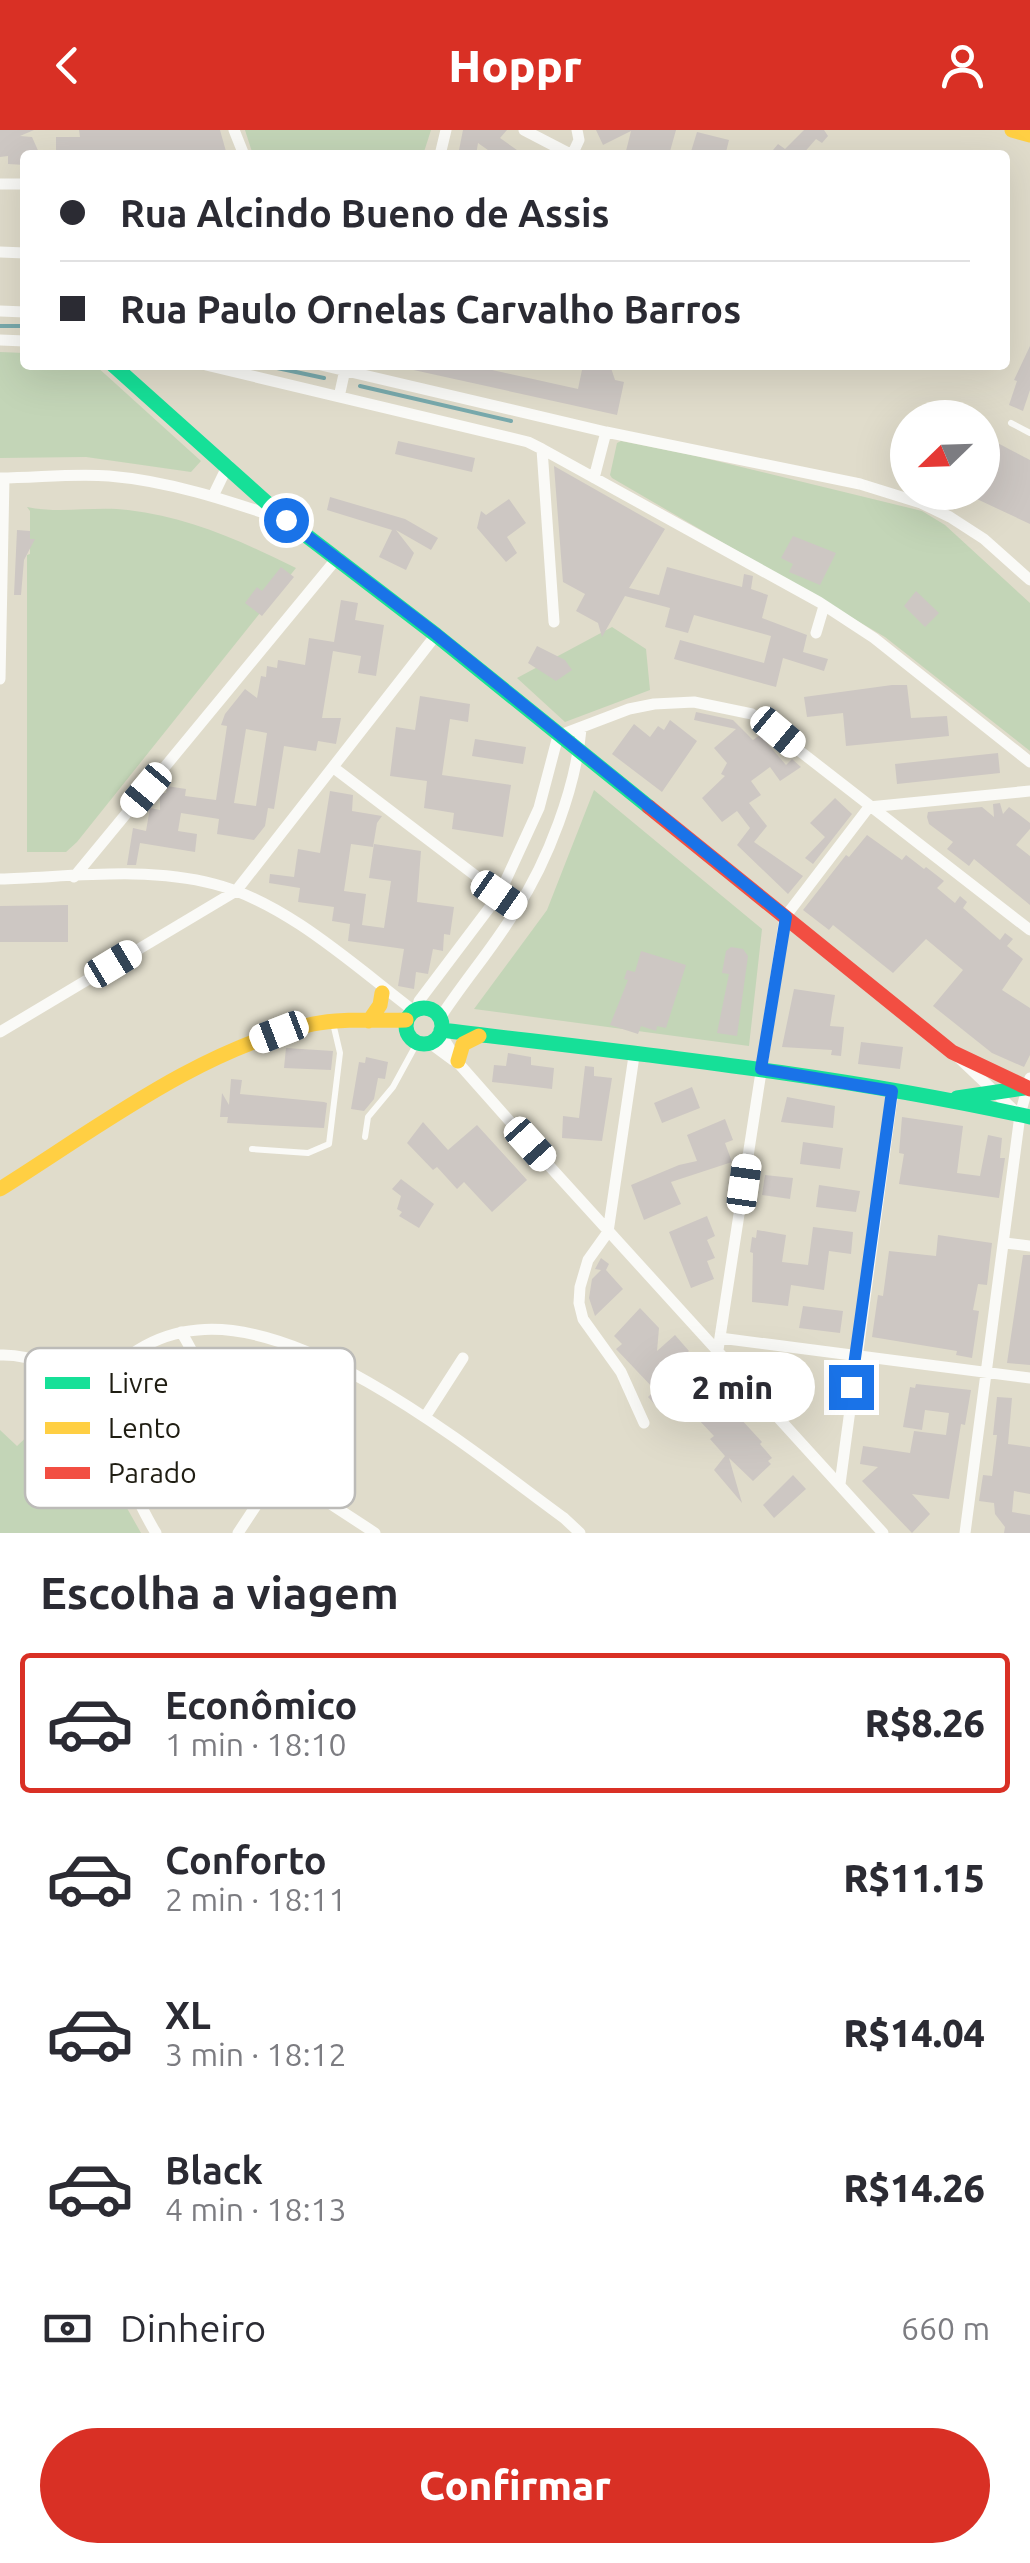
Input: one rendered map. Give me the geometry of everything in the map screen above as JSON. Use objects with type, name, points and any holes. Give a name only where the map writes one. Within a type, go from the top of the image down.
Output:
[{"type":"street","points":[[524,130],[562,150]]},
{"type":"street","points":[[1012,130],[1030,135]]},
{"type":"street","points":[[119,370],[286,520],[436,634],[952,1052],[993,1092],[1025,1116]]},
{"type":"street","points":[[227,370],[528,442],[824,606],[874,638],[1030,762]]},
{"type":"street","points":[[339,396],[345,371],[606,432],[860,484],[921,503],[950,517],[1030,580]]},
{"type":"street","points":[[594,478],[606,432]]},
{"type":"street","points":[[542,449],[554,622]]},
{"type":"street","points":[[213,496],[228,465]]},
{"type":"street","points":[[0,678],[2,478],[106,476],[141,480],[213,496],[286,520]]},
{"type":"street","points":[[74,877],[338,557]]},
{"type":"street","points":[[816,633],[824,606]]},
{"type":"street","points":[[0,1032],[236,891],[436,634]]},
{"type":"street","points":[[558,736],[629,709],[654,704],[694,702],[752,714],[1030,930]]},
{"type":"street","points":[[424,1025],[518,908],[548,850],[579,752],[581,728]]},
{"type":"street","points":[[424,1025],[419,1000],[499,895],[539,808],[558,736]]},
{"type":"street","points":[[334,768],[518,908]]},
{"type":"street","points":[[719,1344],[786,917],[869,807],[1030,791]]},
{"type":"street","points":[[0,879],[176,876],[236,891],[299,926],[424,1025],[608,1232],[719,1344],[883,1533]]},
{"type":"street","points":[[369,1021],[380,1004],[378,986]]},
{"type":"street","points":[[0,1018],[20,1019]]},
{"type":"street","points":[[338,1022],[424,1025]]},
{"type":"street","points":[[0,1189],[190,1070],[279,1032],[338,1022],[424,1025],[634,1056],[761,1069],[948,1099],[1025,1116]]},
{"type":"street","points":[[459,1063],[463,1044],[484,1035]]},
{"type":"street","points":[[952,1052],[1028,1085]]},
{"type":"street","points":[[634,1056],[608,1232],[588,1260],[580,1303],[583,1319],[621,1372],[644,1423]]},
{"type":"street","points":[[948,1099],[1028,1085]]},
{"type":"street","points":[[965,1533],[1028,1085]]},
{"type":"street","points":[[840,1484],[892,1091]]},
{"type":"street","points":[[1005,1243],[1030,1246]]},
{"type":"street","points":[[145,1348],[180,1332],[219,1329],[291,1348]]},
{"type":"street","points":[[180,1332],[189,1348]]},
{"type":"street","points":[[719,1344],[855,1354],[1030,1378]]},
{"type":"street","points":[[0,1355],[25,1357]]},
{"type":"street","points":[[425,1417],[463,1358]]},
{"type":"street","points":[[355,1376],[425,1417],[580,1533]]},
{"type":"street","points":[[143,1508],[156,1533]]},
{"type":"street","points":[[238,1533],[255,1508]]},
{"type":"street","points":[[337,1508],[375,1533]]},
{"type":"lane","points":[[1011,423],[1030,432]]},
{"type":"lane","points":[[252,1150],[308,1153],[329,1144],[340,1053],[338,1022]]},
{"type":"lane","points":[[365,1136],[368,1117],[393,1086],[424,1025]]},
{"type":"green space","points":[[245,130],[431,130],[425,150],[251,150]]},
{"type":"green space","points":[[0,352],[20,353],[20,370],[101,370],[201,461],[191,472],[86,457],[0,458]]},
{"type":"green space","points":[[617,443],[696,456],[890,503],[890,510],[922,511],[945,525],[1030,603],[1030,751],[885,637],[612,478]]},
{"type":"green space","points":[[27,507],[150,513],[193,524],[296,568],[66,852],[27,852]]},
{"type":"green space","points":[[612,627],[646,649],[650,690],[565,722],[517,678]]},
{"type":"green space","points":[[594,790],[762,929],[749,1046],[474,1009],[547,910]]},
{"type":"green space","points":[[0,1430],[17,1446],[25,1438],[25,1508],[127,1508],[141,1533],[0,1533]]},
{"type":"building","points":[[0,130],[34,130],[20,136],[32,137],[38,150],[20,150],[20,165],[8,164],[8,156],[0,157]]},
{"type":"building","points":[[79,130],[220,130],[226,150],[56,150],[56,137],[80,137]]},
{"type":"building","points":[[463,130],[507,130],[500,138],[517,150],[488,150],[478,143],[477,150],[459,150]]},
{"type":"building","points":[[596,130],[676,130],[670,150],[626,150],[631,131],[603,145]]},
{"type":"building","points":[[804,130],[824,130],[828,136],[822,143],[816,139],[806,150],[773,150],[778,144],[785,149]]},
{"type":"building","points":[[697,132],[729,140],[726,150],[692,150]]},
{"type":"building","points":[[1030,346],[1030,390],[1023,411],[1009,405],[1017,381],[1014,380]]},
{"type":"building","points":[[414,370],[492,370],[578,389],[582,370],[612,370],[615,380],[624,382],[617,415]]},
{"type":"building","points":[[398,441],[475,458],[472,472],[395,454]]},
{"type":"building","points":[[1000,444],[1030,460],[1030,524],[1000,510]]},
{"type":"building","points":[[554,466],[665,529],[629,588],[659,595],[667,567],[742,587],[744,574],[753,576],[751,589],[768,595],[762,618],[807,635],[803,652],[828,659],[824,671],[783,658],[776,687],[674,659],[680,640],[764,663],[771,636],[694,615],[688,633],[665,627],[670,608],[625,596],[602,637],[598,623],[576,611],[585,594],[563,582]]},
{"type":"building","points":[[330,497],[405,519],[438,538],[431,550],[396,530],[414,553],[406,570],[379,557],[392,530],[327,510]]},
{"type":"building","points":[[509,499],[526,523],[507,537],[517,553],[506,562],[477,528],[481,511],[486,515]]},
{"type":"building","points":[[17,530],[30,531],[30,539],[35,539],[24,560],[21,595],[14,595]]},
{"type":"building","points":[[793,536],[836,553],[820,585],[789,572],[793,564],[781,558]]},
{"type":"building","points":[[281,567],[294,577],[262,616],[245,603],[257,587],[262,591]]},
{"type":"building","points":[[916,591],[939,613],[925,627],[904,606]]},
{"type":"building","points":[[341,600],[358,603],[355,620],[384,625],[376,676],[358,673],[361,656],[333,651],[322,718],[341,718],[336,744],[318,741],[316,751],[284,746],[274,809],[268,808],[265,826],[254,840],[217,834],[219,819],[181,813],[178,831],[197,834],[195,852],[140,843],[136,865],[127,865],[133,828],[146,831],[150,808],[160,810],[160,793],[166,793],[167,786],[186,789],[185,796],[216,800],[227,726],[221,725],[245,689],[257,698],[261,676],[266,677],[267,666],[277,668],[278,660],[305,665],[309,638],[334,642]],"holes":[[[246,729],[267,733],[256,806],[234,803]]]},
{"type":"building","points":[[537,646],[565,660],[572,670],[556,681],[528,663]]},
{"type":"building","points":[[907,685],[911,718],[947,716],[949,736],[846,746],[843,713],[807,717],[804,697]]},
{"type":"building","points":[[420,696],[470,704],[468,722],[450,719],[442,775],[511,785],[503,837],[452,829],[454,813],[424,808],[427,781],[390,776],[396,727],[415,730]]},
{"type":"building","points":[[696,712],[733,720],[753,740],[760,735],[786,765],[792,759],[801,767],[780,781],[770,767],[751,781],[761,795],[749,803],[767,826],[754,842],[803,876],[788,894],[737,845],[750,828],[737,811],[722,822],[702,798],[725,776],[721,774],[727,763],[714,748],[736,729],[694,720]]},
{"type":"building","points":[[670,720],[697,741],[662,792],[612,754],[634,724],[650,737],[658,726],[664,730]]},
{"type":"building","points":[[475,739],[526,747],[523,764],[472,756]]},
{"type":"building","points":[[998,753],[1000,773],[897,784],[895,764]]},
{"type":"building","points":[[330,791],[353,795],[352,811],[382,816],[373,847],[351,844],[344,891],[366,894],[362,925],[384,928],[391,881],[369,878],[374,844],[421,851],[417,902],[454,907],[450,935],[444,934],[443,951],[433,949],[428,974],[416,972],[414,989],[398,986],[404,949],[348,941],[350,924],[332,921],[334,907],[298,902],[300,888],[269,883],[270,874],[294,877],[298,849],[320,853]]},
{"type":"building","points":[[835,798],[852,814],[813,864],[805,858],[825,837],[810,823]]},
{"type":"building","points":[[1000,803],[1003,814],[1009,807],[1030,823],[1030,829],[1016,845],[1030,856],[1030,905],[974,859],[969,866],[947,849],[953,842],[929,824],[927,817],[928,812],[982,807],[994,817],[993,804]]},
{"type":"building","points":[[867,835],[902,860],[906,855],[944,881],[937,888],[955,903],[960,896],[967,902],[963,908],[1000,940],[1005,933],[1013,939],[1007,946],[1023,959],[1002,990],[1030,1008],[1030,1055],[1024,1067],[992,1053],[933,1006],[963,970],[926,939],[893,973],[833,925],[829,930],[803,910]]},
{"type":"building","points":[[68,905],[68,942],[0,942],[0,906]]},
{"type":"building","points":[[731,947],[743,949],[748,956],[737,1036],[717,1033],[729,974],[722,973],[726,951]]},
{"type":"building","points":[[641,951],[686,965],[666,1028],[657,1026],[656,1031],[641,1026],[638,1034],[610,1025],[628,980],[624,979],[627,970],[635,972]]},
{"type":"building","points":[[794,989],[835,995],[830,1026],[844,1027],[841,1056],[831,1055],[832,1050],[782,1047]]},
{"type":"building","points":[[861,1042],[903,1047],[900,1069],[858,1064]]},
{"type":"building","points":[[286,1048],[333,1051],[331,1070],[284,1068]]},
{"type":"building","points":[[508,1053],[531,1057],[531,1065],[554,1068],[552,1089],[492,1082],[494,1065],[506,1066]]},
{"type":"building","points":[[366,1057],[388,1062],[385,1079],[378,1078],[374,1099],[364,1111],[351,1109],[359,1062],[365,1063]]},
{"type":"building","points":[[585,1066],[594,1067],[594,1076],[612,1078],[602,1141],[562,1138],[563,1116],[579,1118]]},
{"type":"building","points":[[231,1079],[242,1080],[240,1094],[327,1103],[324,1128],[227,1123],[228,1117],[220,1117],[222,1093],[229,1105]]},
{"type":"building","points":[[692,1087],[700,1108],[662,1123],[654,1103]]},
{"type":"building","points":[[787,1097],[835,1106],[833,1128],[781,1122]]},
{"type":"building","points":[[902,1117],[963,1126],[957,1173],[980,1176],[988,1135],[1002,1138],[1000,1158],[1005,1158],[999,1198],[899,1184],[904,1154],[899,1153]]},
{"type":"building","points":[[725,1119],[733,1140],[725,1143],[732,1162],[671,1182],[681,1204],[644,1220],[631,1185],[697,1161],[687,1135]]},
{"type":"building","points":[[423,1122],[448,1150],[477,1125],[527,1180],[492,1212],[464,1182],[457,1189],[407,1143]]},
{"type":"building","points":[[803,1142],[843,1148],[840,1169],[800,1164]]},
{"type":"building","points":[[765,1175],[793,1178],[790,1199],[762,1195]]},
{"type":"building","points":[[401,1179],[434,1204],[419,1228],[399,1216],[401,1196],[392,1189]]},
{"type":"building","points":[[819,1185],[860,1191],[856,1212],[816,1207]]},
{"type":"building","points":[[707,1216],[715,1236],[707,1240],[715,1258],[707,1261],[714,1279],[691,1288],[669,1232]]},
{"type":"building","points":[[813,1227],[853,1232],[851,1254],[829,1251],[824,1290],[791,1285],[788,1306],[752,1302],[750,1252],[757,1230],[786,1235],[782,1262],[808,1265]]},
{"type":"building","points":[[938,1235],[992,1243],[987,1285],[978,1284],[973,1310],[979,1311],[972,1358],[956,1355],[957,1351],[872,1337],[889,1251],[936,1256]]},
{"type":"building","points":[[1023,1255],[1030,1255],[1030,1365],[1007,1363]]},
{"type":"building","points":[[601,1258],[609,1264],[606,1270],[623,1289],[595,1316],[589,1298],[592,1279],[601,1270],[595,1269]]},
{"type":"building","points":[[803,1306],[843,1311],[840,1333],[799,1328]]},
{"type":"building","points":[[640,1308],[659,1328],[657,1351],[675,1335],[689,1351],[683,1356],[772,1458],[768,1461],[771,1464],[753,1481],[729,1458],[742,1503],[714,1470],[725,1456],[710,1439],[714,1436],[682,1402],[669,1414],[661,1405],[658,1408],[648,1397],[655,1390],[616,1349],[622,1344],[614,1336]]},
{"type":"building","points":[[916,1384],[971,1390],[965,1425],[961,1424],[949,1499],[912,1494],[930,1514],[912,1533],[862,1481],[878,1467],[860,1464],[863,1446],[910,1453],[914,1431],[946,1435],[949,1413],[925,1410],[922,1430],[903,1427],[910,1387],[915,1388]]},
{"type":"building","points":[[997,1397],[1012,1398],[1008,1444],[1030,1447],[1030,1494],[1014,1491],[1012,1512],[1030,1515],[1030,1533],[1004,1533],[994,1503],[979,1501],[983,1475],[992,1476]]},
{"type":"building","points":[[793,1475],[806,1489],[774,1518],[763,1505]]},
{"type":"waterway","points":[[0,326],[20,326]]},
{"type":"waterway","points":[[286,370],[324,378]]},
{"type":"waterway","points":[[360,386],[511,421]]},
{"type":"traffic: fast","points":[[119,370],[286,520],[649,807]]},
{"type":"traffic: fast","points":[[424,1008],[437,1013],[442,1026],[437,1039],[424,1044],[411,1039],[406,1026],[411,1013],[424,1008]]},
{"type":"traffic: fast","points":[[441,1030],[810,1077],[1030,1117]]},
{"type":"traffic: fast","points":[[957,1098],[1024,1088]]},
{"type":"traffic: slow","points":[[1012,130],[1030,135]]},
{"type":"traffic: slow","points":[[369,1021],[380,1005],[382,993]]},
{"type":"traffic: slow","points":[[0,1189],[150,1093],[230,1051],[313,1024],[406,1020]]},
{"type":"traffic: slow","points":[[458,1061],[463,1044],[479,1036]]},
{"type":"traffic: jam","points":[[649,807],[952,1052],[1030,1089]]},
{"type":"route","points":[[286,520],[436,634],[786,917],[761,1069],[892,1091],[851,1387]]}]
